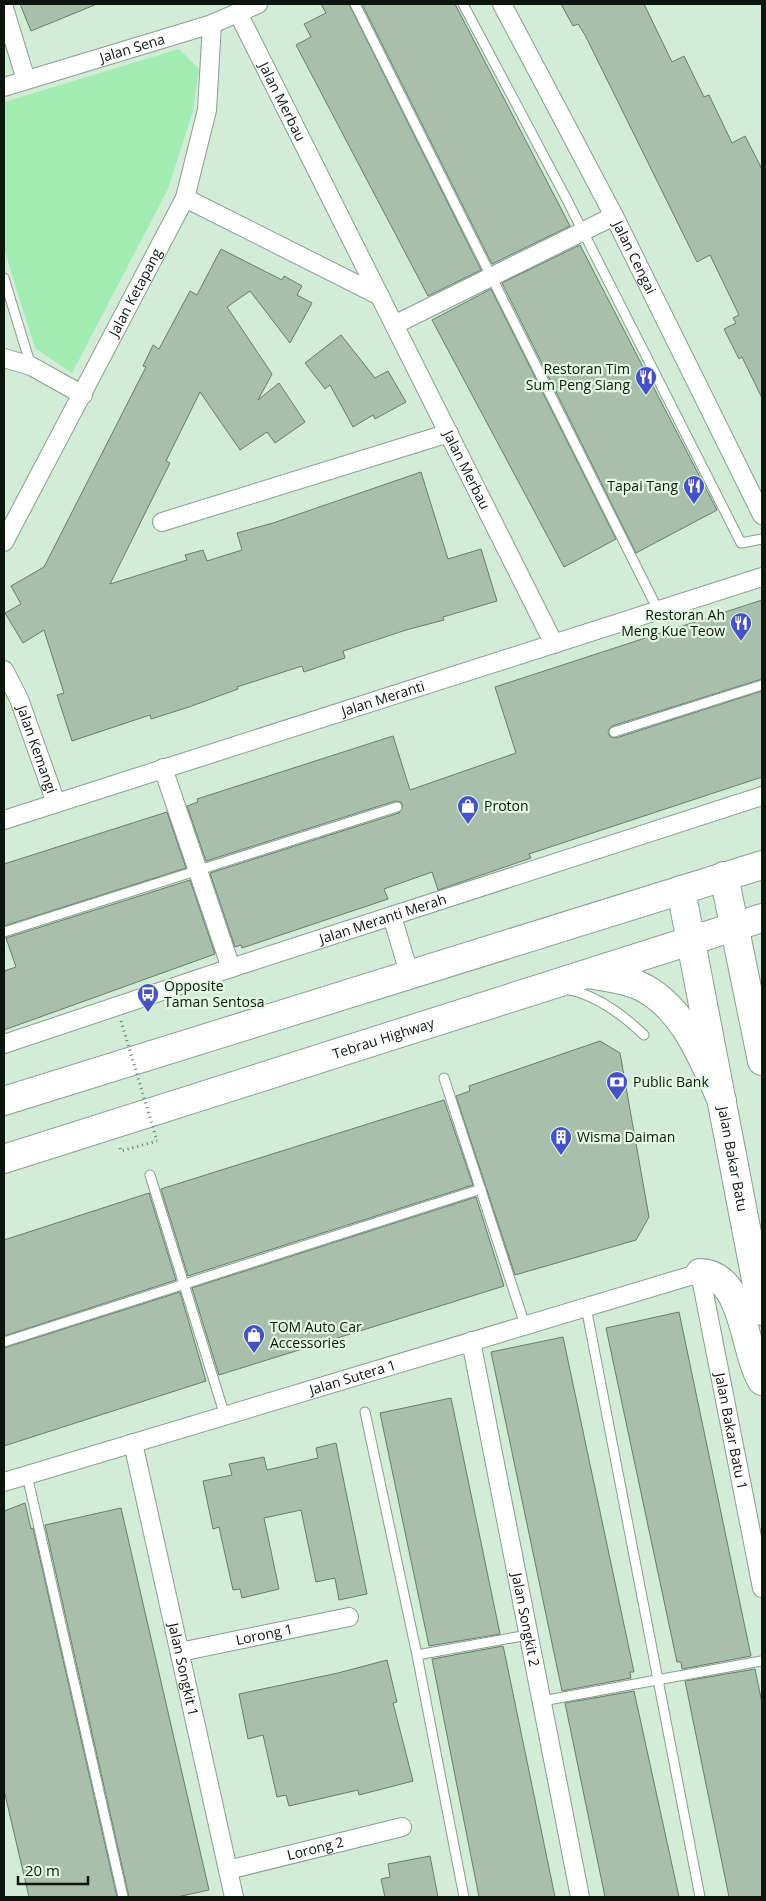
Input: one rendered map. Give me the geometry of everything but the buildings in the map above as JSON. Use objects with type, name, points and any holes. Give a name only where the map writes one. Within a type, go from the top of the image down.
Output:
[{"type":"main road","points":[[4,1101],[409,973],[762,865]]},
{"type":"main road","points":[[724,876],[762,1061]]},
{"type":"main road","name":"Jalan Bakar Batu","points":[[681,890],[762,1311]]},
{"type":"main road","name":"Tebrau Highway","points":[[4,1159],[762,918]]},
{"type":"main road","points":[[587,974],[636,985],[650,991],[669,1008],[696,1048],[722,1101]]},
{"type":"main road","points":[[700,1273],[711,1273],[723,1280],[733,1294],[750,1353],[762,1381]]},
{"type":"street","name":"Jalan Sena","points":[[4,87],[212,24],[258,4]]},
{"type":"street","name":"Jalan Cengai","points":[[502,4],[614,216],[762,515]]},
{"type":"street","points":[[4,8],[26,80]]},
{"type":"street","name":"Jalan Merbau","points":[[238,13],[554,644]]},
{"type":"street","name":"Jalan Ketapang","points":[[4,542],[185,198],[207,110],[212,24]]},
{"type":"street","points":[[185,198],[380,296]]},
{"type":"street","points":[[394,325],[614,216]]},
{"type":"street","points":[[4,358],[31,366],[83,395]]},
{"type":"street","points":[[162,522],[448,433]]},
{"type":"street","name":"Jalan Meranti","points":[[4,820],[762,577]]},
{"type":"street","name":"Jalan Kemangi","points":[[4,670],[19,699],[56,803]]},
{"type":"street","points":[[164,768],[231,968]]},
{"type":"street","name":"Jalan Meranti Merah","points":[[4,1044],[231,968],[762,796]]},
{"type":"street","points":[[392,916],[409,973]]},
{"type":"street","name":"Jalan Sutera 1","points":[[4,1482],[700,1273]]},
{"type":"street","name":"Jalan Bakar Batu 1","points":[[700,1273],[762,1588]]},
{"type":"street","name":"Jalan Songkit 2","points":[[471,1342],[580,1897]]},
{"type":"street","name":"Jalan Songkit 1","points":[[134,1443],[233,1897]]},
{"type":"street","name":"Lorong 1","points":[[180,1652],[349,1617]]},
{"type":"street","name":"Lorong 2","points":[[228,1870],[402,1827]]},
{"type":"lane","points":[[355,4],[490,278],[658,610]]},
{"type":"lane","points":[[463,4],[582,231],[741,543],[762,540]]},
{"type":"lane","points":[[4,278],[31,366]]},
{"type":"lane","points":[[614,732],[762,686]]},
{"type":"lane","points":[[4,932],[398,807]]},
{"type":"lane","points":[[549,986],[573,990],[596,999],[630,1022],[644,1035]]},
{"type":"lane","points":[[444,1078],[525,1325]]},
{"type":"lane","points":[[150,1175],[225,1416]]},
{"type":"lane","points":[[4,1342],[481,1189]]},
{"type":"lane","points":[[586,1307],[700,1897]]},
{"type":"lane","points":[[365,1412],[417,1655],[464,1897]]},
{"type":"lane","points":[[27,1475],[123,1897]]},
{"type":"lane","points":[[417,1655],[528,1635]]},
{"type":"lane","points":[[542,1701],[659,1678],[761,1661]]},
{"type":"path","points":[[112,1024],[121,1021],[157,1141]]},
{"type":"green space","points":[[179,49],[199,69],[193,111],[168,189],[72,373],[35,348],[4,249],[4,102]]},
{"type":"place","name":"Restoran Tim Sum Peng Siang","points":[[646,396]]},
{"type":"place","name":"Tapai Tang","points":[[694,505]]},
{"type":"place","name":"Restoran Ah Meng Kue Teow","points":[[741,642]]},
{"type":"place","name":"Proton","points":[[468,825]]},
{"type":"place","name":"Opposite Taman Sentosa","points":[[148,1013]]},
{"type":"place","name":"Public Bank","points":[[617,1101]]},
{"type":"place","name":"Wisma Daiman","points":[[561,1156]]},
{"type":"place","name":"TOM Auto Car Accessories","points":[[254,1354]]}]
